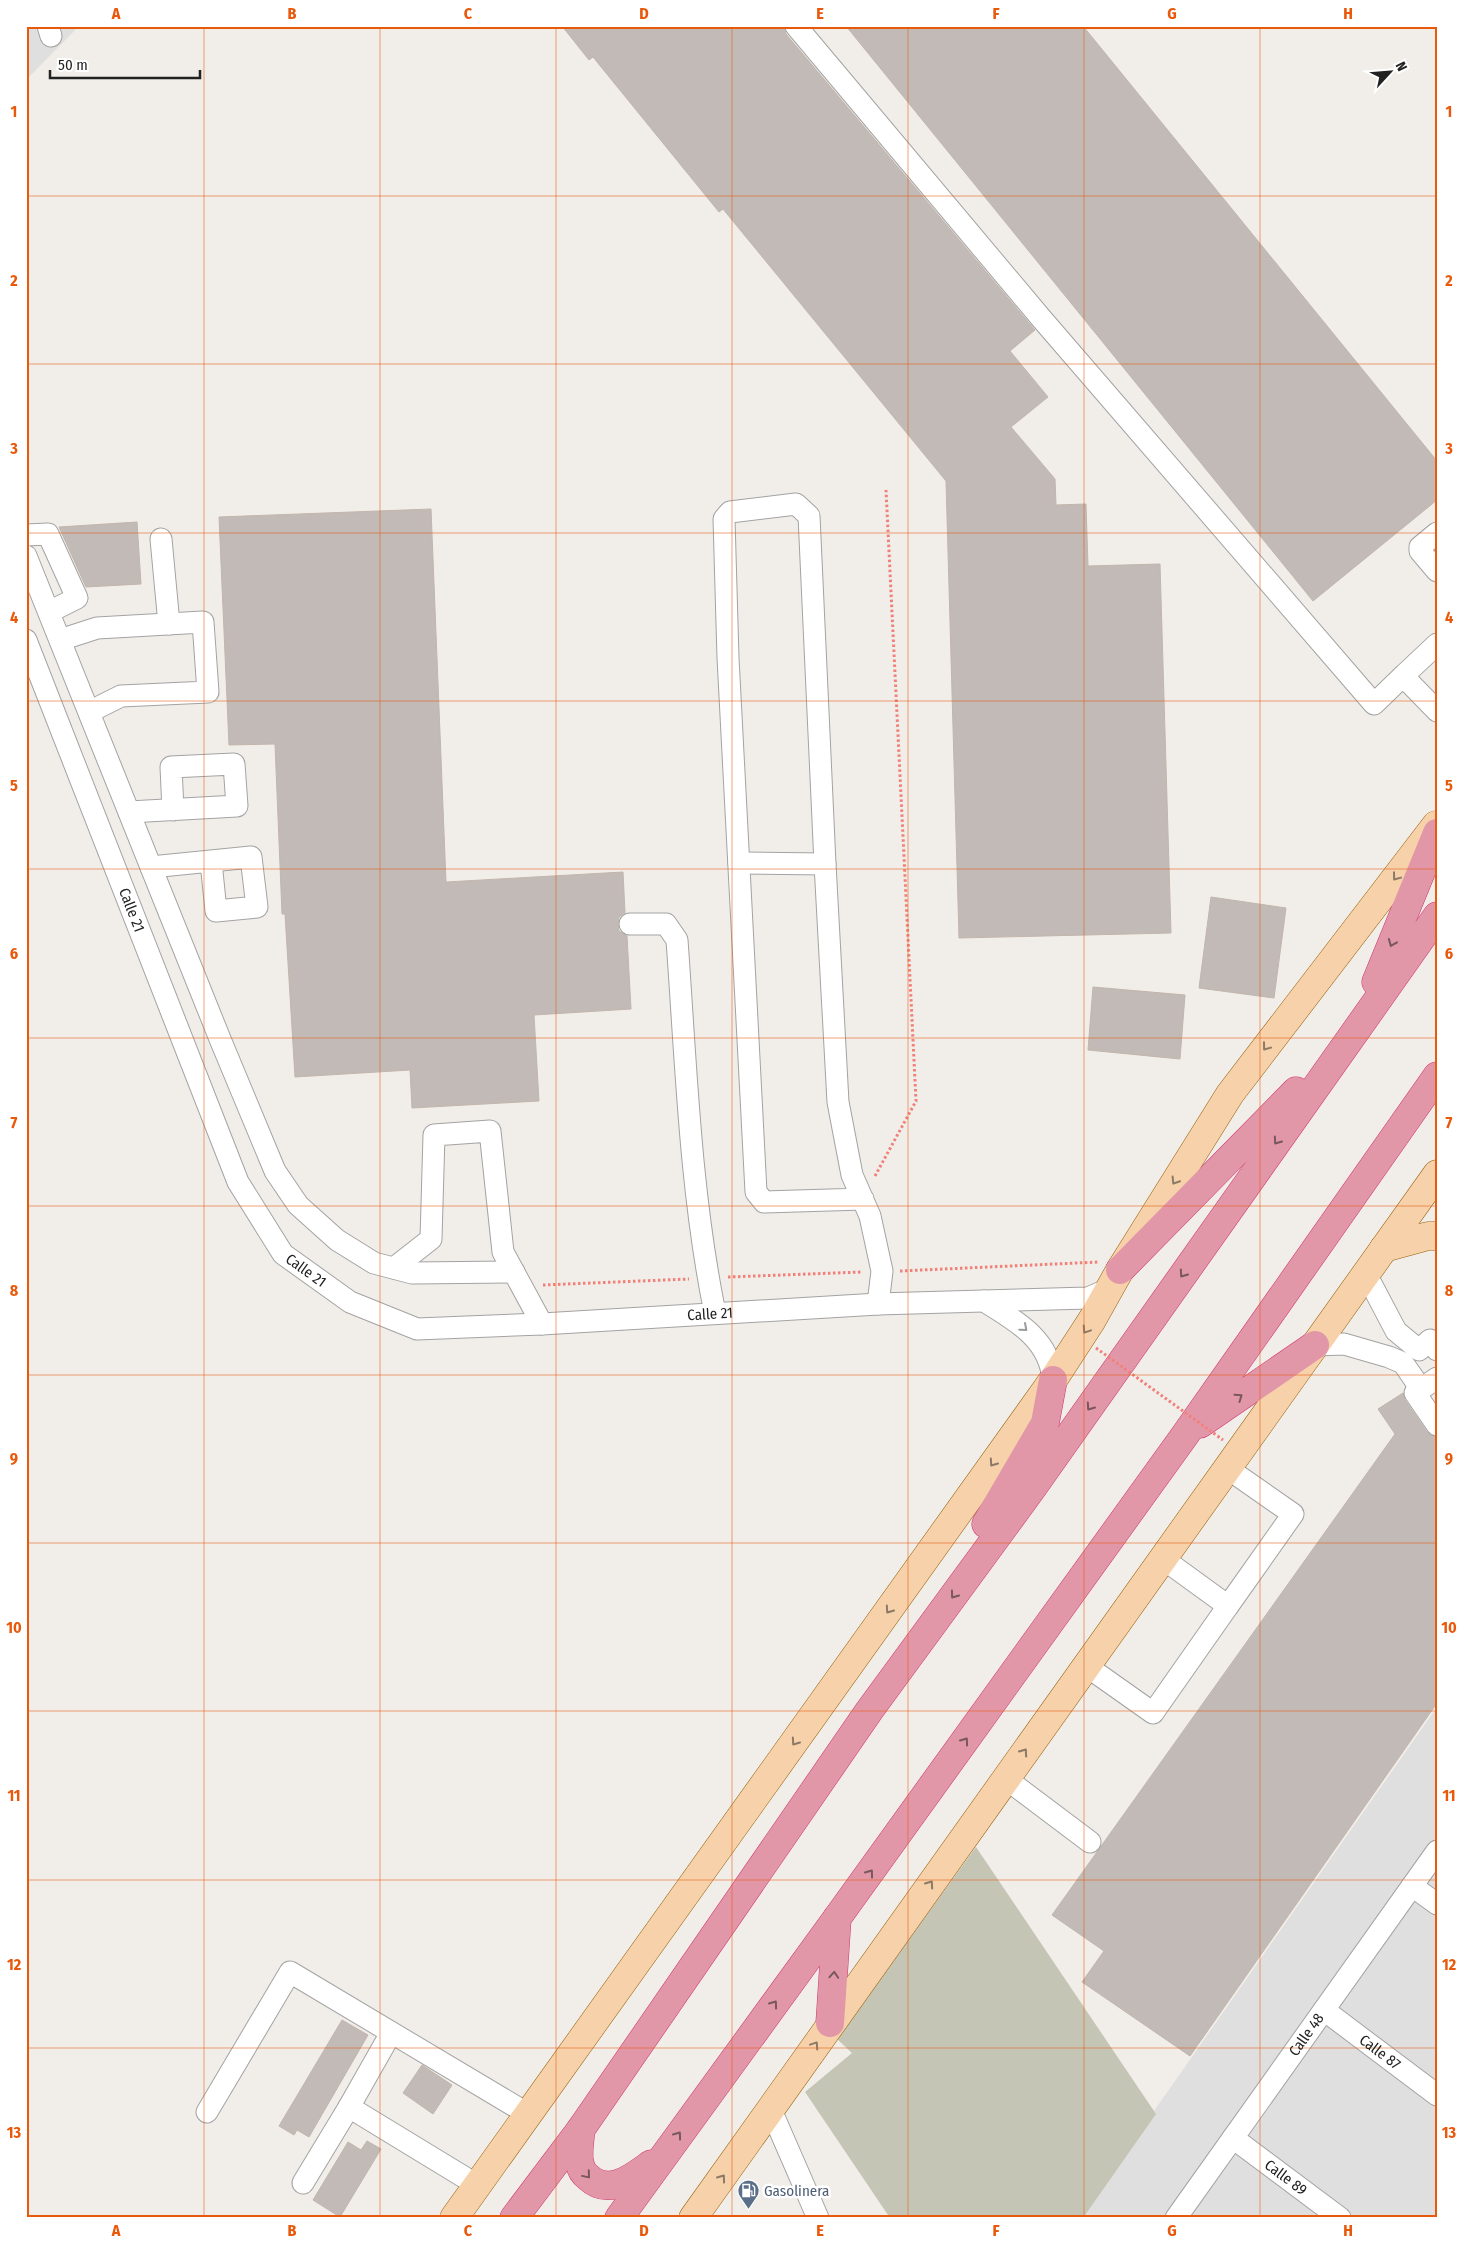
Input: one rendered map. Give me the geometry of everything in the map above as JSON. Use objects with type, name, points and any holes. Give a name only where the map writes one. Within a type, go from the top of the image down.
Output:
[{"type":"highway","points":[[1115,1279],[1356,1029],[1437,833]]},
{"type":"highway","points":[[514,2218],[581,2129],[869,1711],[976,1565],[1437,916]]},
{"type":"highway","points":[[619,2218],[1185,1435],[1437,1076]]},
{"type":"highway","points":[[1185,1435],[1314,1344]]},
{"type":"highway","points":[[976,1565],[971,1556],[971,1546],[1045,1423],[1053,1380]]},
{"type":"highway","points":[[830,2024],[837,1918]]},
{"type":"highway","points":[[581,2129],[580,2164],[584,2173],[594,2183],[607,2187],[627,2181],[661,2158]]},
{"type":"main road","points":[[454,2218],[1053,1380],[1092,1320],[1115,1279],[1230,1094],[1437,824]]},
{"type":"main road","points":[[693,2218],[1085,1665],[1437,1174]]},
{"type":"main road","points":[[1384,1248],[1428,1236],[1437,1236]]},
{"type":"street","points":[[796,26],[1048,325],[1374,704],[1437,644]]},
{"type":"street","points":[[863,1199],[764,1202],[756,1192],[728,658],[724,519],[730,512],[796,504],[809,516],[838,1102],[852,1175],[863,1199],[870,1216],[882,1271],[878,1304]]},
{"type":"street","points":[[1437,533],[1420,547],[1420,551],[1437,571]]},
{"type":"street","points":[[26,535],[48,534],[77,598],[48,612]]},
{"type":"street","points":[[161,539],[169,624]]},
{"type":"street","points":[[26,556],[275,1171],[298,1205],[337,1240],[374,1263],[412,1273],[514,1272]]},
{"type":"street","points":[[64,650],[97,628],[203,622],[208,692],[121,696],[89,712]]},
{"type":"street","points":[[26,630],[64,650]]},
{"type":"street","name":"Calle 21","points":[[26,640],[238,1182],[283,1254],[350,1302],[417,1329],[542,1324],[878,1304],[1088,1298],[1115,1279]]},
{"type":"street","points":[[1403,676],[1437,711]]},
{"type":"street","points":[[129,812],[173,810]]},
{"type":"street","points":[[151,867],[211,862]]},
{"type":"street","points":[[739,863],[825,864]]},
{"type":"street","points":[[630,924],[666,924],[677,940],[690,1135],[708,1278],[715,1313]]},
{"type":"street","points":[[394,1268],[431,1239],[434,1135],[490,1131],[503,1252],[542,1324]]},
{"type":"street","points":[[1366,1274],[1396,1331],[1418,1350],[1430,1340],[1437,1350]]},
{"type":"street","points":[[984,1301],[1021,1324],[1038,1340],[1052,1368],[1053,1380]]},
{"type":"street","points":[[1314,1344],[1344,1344],[1403,1363],[1429,1383],[1415,1393],[1437,1425]]},
{"type":"street","points":[[1085,1665],[1153,1713],[1292,1514],[1226,1468]]},
{"type":"street","points":[[1162,1558],[1228,1606]]},
{"type":"street","points":[[1005,1778],[1090,1842]]},
{"type":"street","name":"Calle 48","points":[[1176,2218],[1437,1851]]},
{"type":"street","points":[[1412,1886],[1437,1904]]},
{"type":"street","points":[[207,2112],[290,1972],[528,2114]]},
{"type":"street","name":"Calle 87","points":[[1324,2010],[1437,2095]]},
{"type":"street","points":[[303,2183],[391,2033]]},
{"type":"street","points":[[349,2107],[477,2185]]},
{"type":"street","points":[[771,2110],[818,2218]]},
{"type":"street","name":"Calle 89","points":[[1233,2138],[1340,2218]]},
{"type":"path","points":[[863,1199],[916,1101],[886,490]]},
{"type":"path","points":[[1096,1348],[1223,1440]]},
{"type":"shaded area","points":[[26,26],[79,26],[26,80]]},
{"type":"shaded area","points":[[1437,1707],[1437,2218],[1079,2218]]},
{"type":"shaded area","points":[[976,1847],[1156,2114],[1083,2218],[890,2218],[805,2092],[852,2053],[837,2039]]},
{"type":"building","points":[[562,26],[784,26],[786,34],[1035,330],[1010,351],[1048,397],[1011,427],[1055,479],[1056,505],[1086,504],[1088,566],[1160,564],[1171,933],[959,938],[946,481],[723,209],[719,212],[593,57],[589,60]]},
{"type":"building","points":[[846,26],[1083,26],[1437,461],[1437,500],[1313,601]]},
{"type":"building","points":[[431,509],[446,882],[623,872],[625,913],[619,917],[618,924],[619,931],[627,936],[631,1009],[534,1015],[539,1101],[412,1108],[410,1070],[295,1077],[285,914],[282,914],[275,744],[229,745],[219,517]]},
{"type":"building","points":[[137,522],[141,584],[86,587],[59,527]]},
{"type":"building","points":[[1211,897],[1286,908],[1274,998],[1199,988]]},
{"type":"building","points":[[1093,987],[1185,995],[1180,1059],[1088,1050]]},
{"type":"building","points":[[1403,1393],[1405,1400],[1427,1432],[1437,1437],[1437,1703],[1190,2056],[1082,1982],[1104,1951],[1052,1915],[1395,1434],[1378,1409]]},
{"type":"building","points":[[342,2020],[368,2035],[309,2137],[297,2130],[294,2135],[279,2126]]},
{"type":"building","points":[[422,2065],[452,2085],[433,2114],[403,2093]]},
{"type":"building","points":[[367,2141],[381,2149],[340,2217],[313,2200],[348,2142],[361,2150]]},
{"type":"place","name":"Gasolinera","points":[[748,2210]]}]
